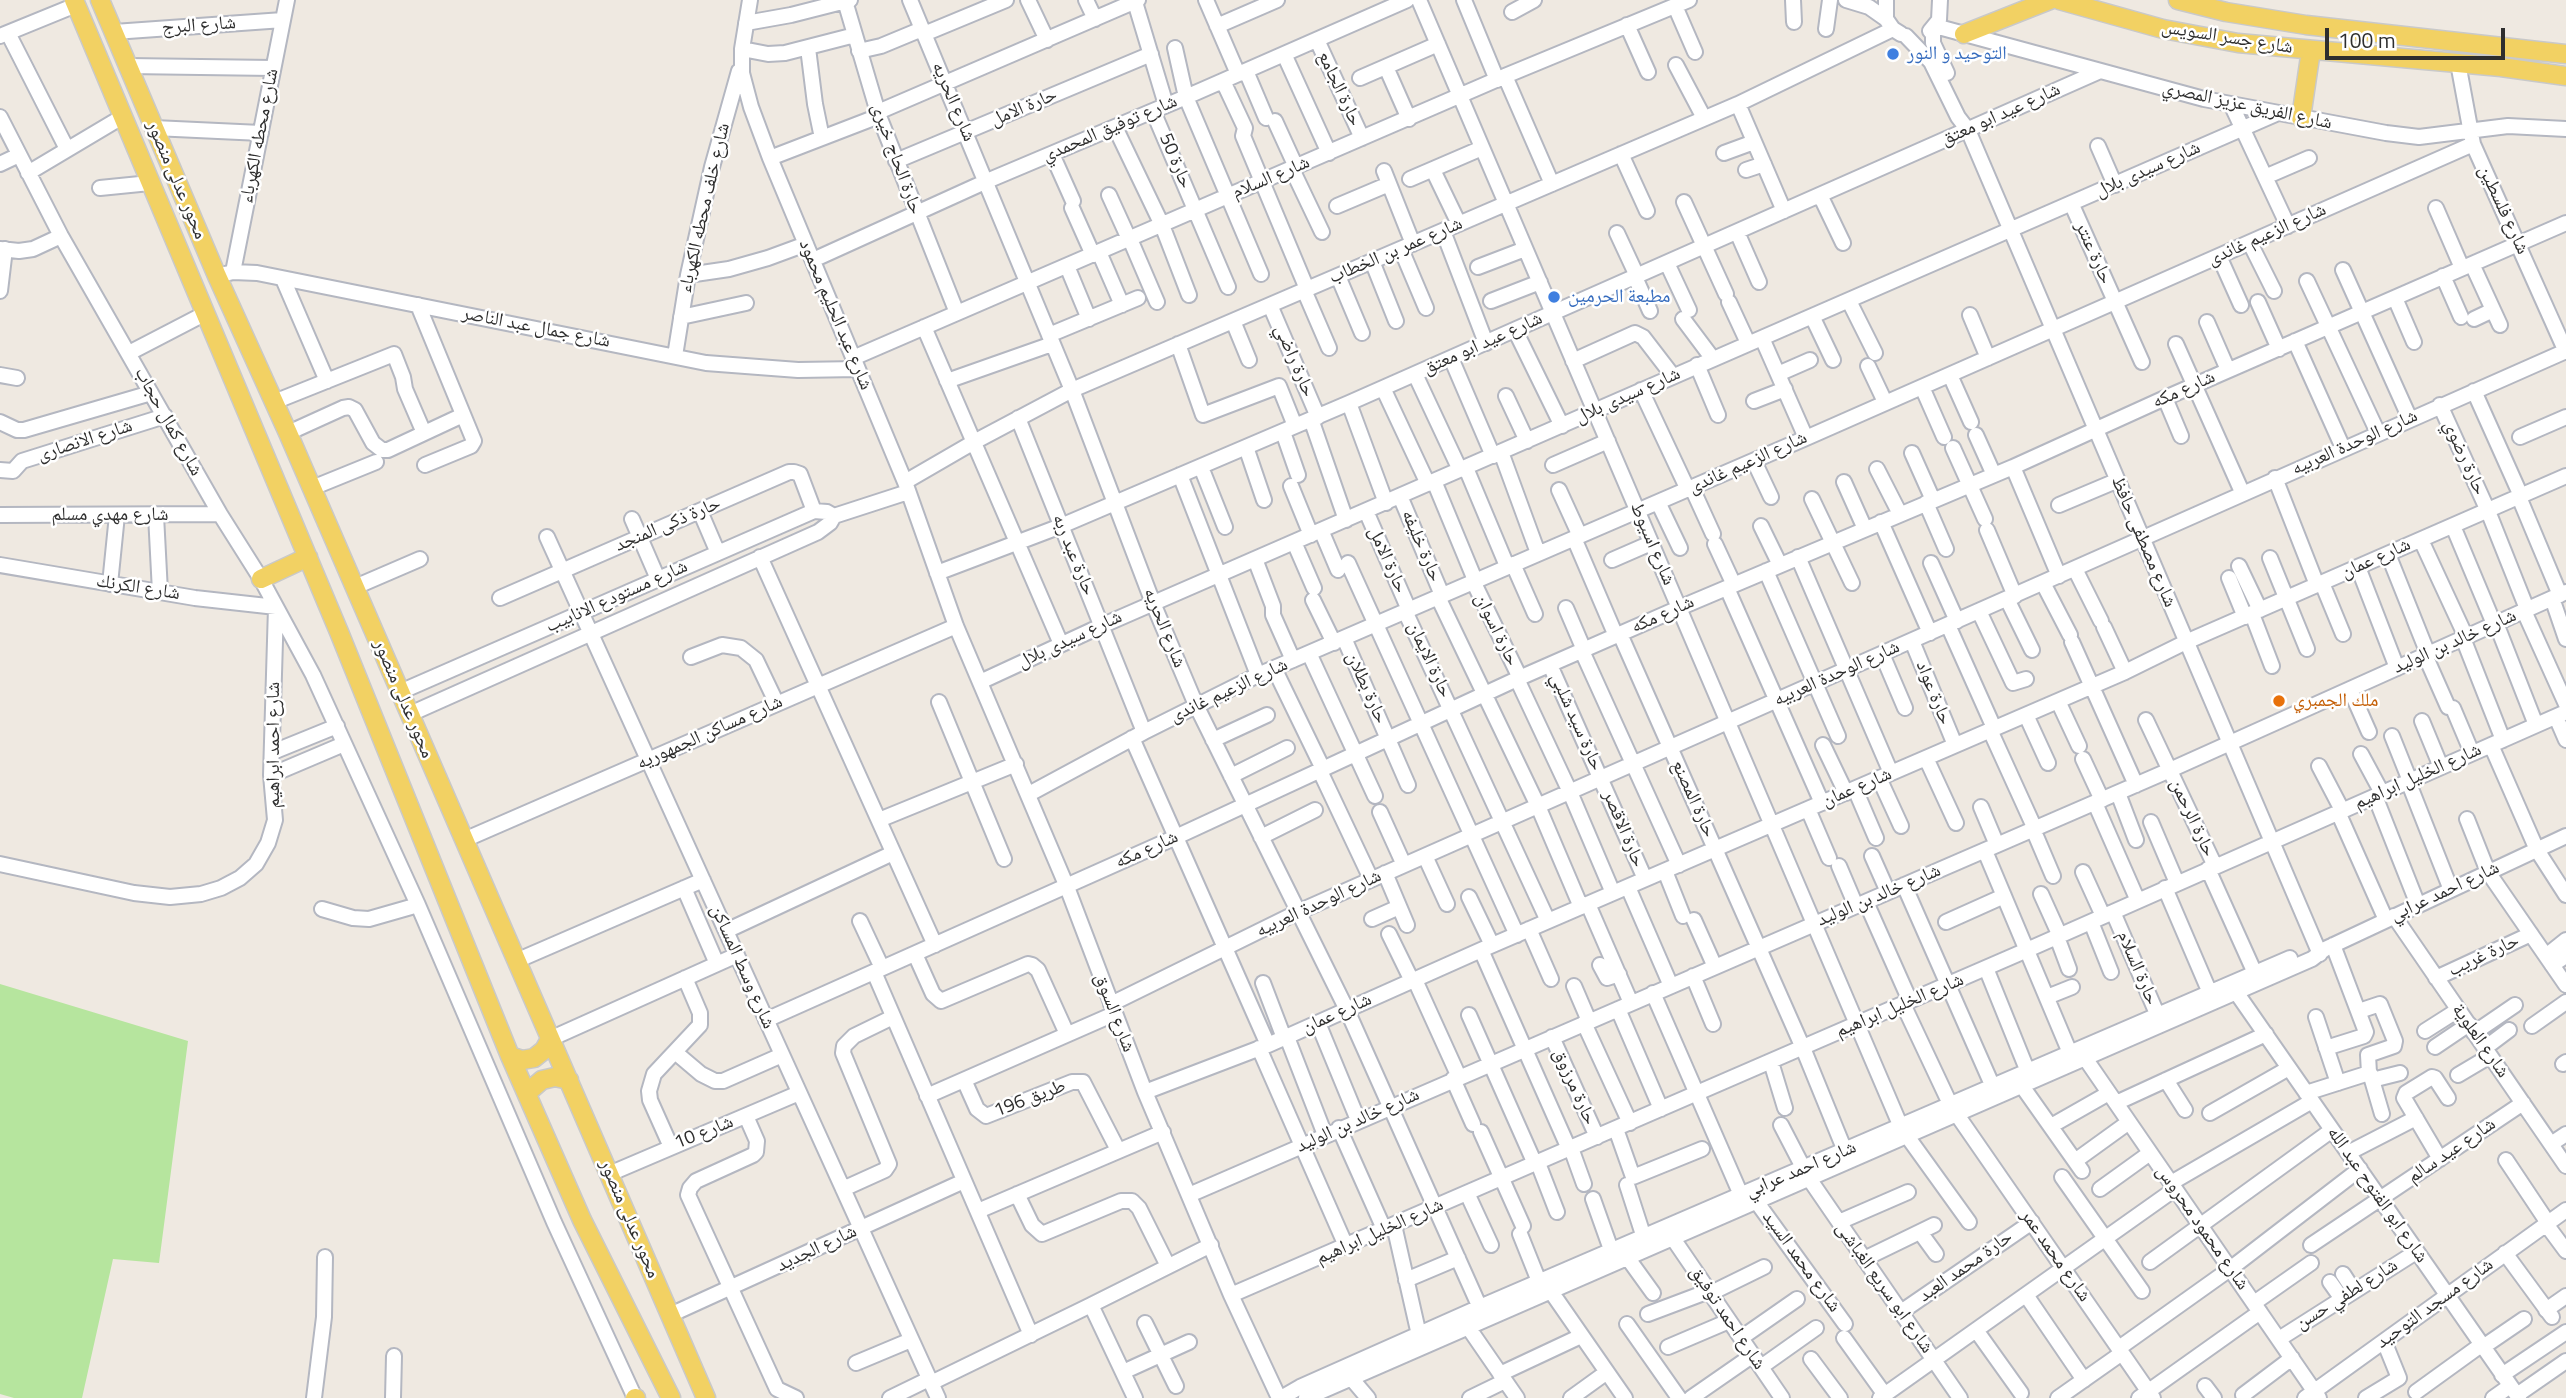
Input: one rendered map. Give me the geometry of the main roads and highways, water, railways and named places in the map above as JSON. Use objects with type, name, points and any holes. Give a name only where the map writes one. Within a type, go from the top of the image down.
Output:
[{"type":"main road","name":"محور عدلى منصور","points":[[100,0],[154,128],[225,274],[274,402],[706,1398]]},
{"type":"main road","points":[[1964,34],[2050,0]]},
{"type":"main road","name":"شارع جسر السويس","points":[[2059,0],[2135,22],[2238,43],[2458,63],[2566,76]]},
{"type":"main road","name":"شارع جسر السويس","points":[[2178,0],[2226,12],[2306,25],[2566,54]]},
{"type":"main road","name":"محور عدلى منصور","points":[[75,3],[308,557],[510,1056],[582,1220],[671,1398]]},
{"type":"main road","points":[[2301,118],[2311,50]]},
{"type":"main road","points":[[261,579],[308,557]]},
{"type":"main road","points":[[510,1056],[522,1060],[534,1058],[544,1050],[550,1039]]},
{"type":"main road","points":[[527,1093],[542,1080],[555,1077],[569,1080]]},
{"type":"place","name":"التوحيد و النور","points":[[1893,54]]},
{"type":"place","name":"مطبعة الحرمين","points":[[1554,297]]},
{"type":"place","name":"ملك الجمبري","points":[[2279,701]]}]
